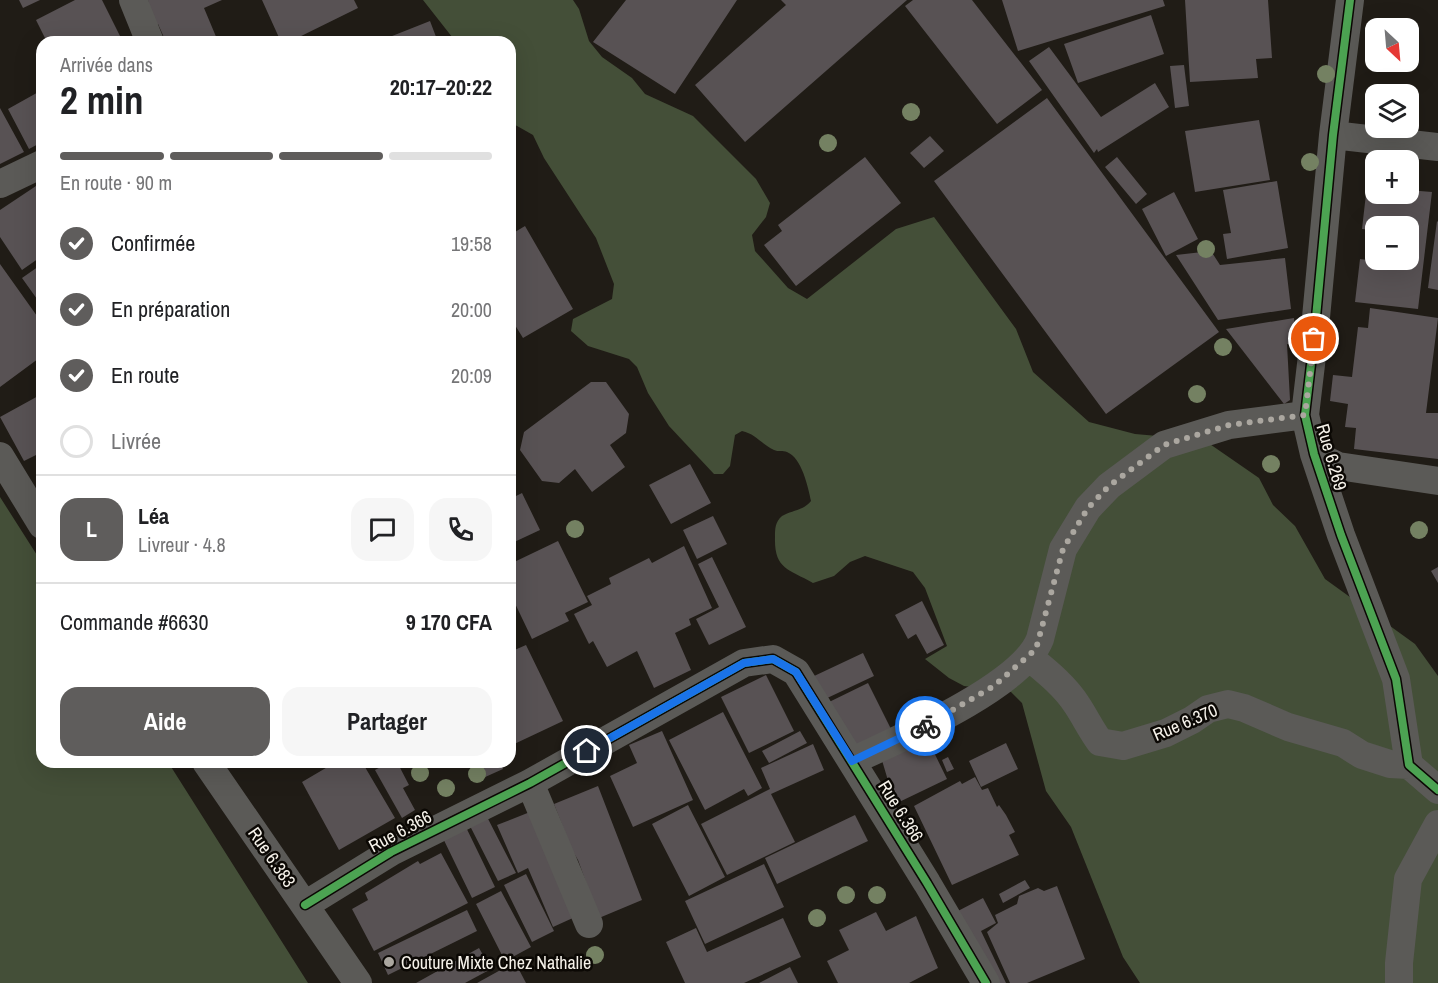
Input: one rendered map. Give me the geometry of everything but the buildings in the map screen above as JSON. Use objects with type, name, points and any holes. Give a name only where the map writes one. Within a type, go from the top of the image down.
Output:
[{"type":"street","points":[[133,0],[148,36]]},
{"type":"street","name":"Rue 6.269","points":[[1350,0],[1333,135],[1305,415],[1314,454],[1341,536],[1396,679],[1409,765]]},
{"type":"street","points":[[1333,135],[1438,147]]},
{"type":"street","points":[[0,184],[36,167]]},
{"type":"street","points":[[852,761],[942,718],[994,686],[1029,657],[1036,649],[1040,639],[1063,549],[1088,508],[1109,486],[1164,445],[1229,425],[1305,415]]},
{"type":"street","points":[[1314,454],[1338,466],[1438,481]]},
{"type":"street","points":[[0,456],[36,515]]},
{"type":"street","name":"Rue 6.370","points":[[1029,657],[1053,677],[1077,704],[1100,742],[1123,746],[1166,733],[1208,709],[1228,704],[1244,708],[1288,727],[1343,744],[1362,755],[1390,765],[1409,765]]},
{"type":"street","name":"Rue 6.366","points":[[305,905],[391,852],[530,783],[744,663],[773,659],[796,672],[986,983]]},
{"type":"street","points":[[1409,765],[1438,790]]},
{"type":"street","name":"Rue 6.383","points":[[210,768],[358,983]]},
{"type":"street","points":[[530,783],[589,924]]},
{"type":"street","points":[[1400,983],[1408,879],[1438,824]]},
{"type":"green space","points":[[423,0],[573,0],[579,9],[589,41],[602,57],[632,78],[645,94],[693,116],[756,179],[770,203],[766,217],[752,235],[755,251],[788,288],[807,299],[896,229],[934,217],[1016,329],[1033,372],[1089,422],[1135,434],[1204,440],[1259,478],[1273,505],[1295,526],[1325,579],[1415,644],[1438,676],[1438,983],[1140,983],[1123,957],[1071,827],[1046,791],[1022,703],[1011,692],[964,686],[949,678],[925,659],[947,646],[925,588],[913,572],[865,556],[850,562],[834,576],[813,583],[784,567],[775,548],[778,521],[782,516],[801,509],[811,501],[804,474],[797,460],[785,451],[774,450],[751,434],[742,431],[735,435],[730,466],[723,474],[714,474],[669,426],[648,393],[637,367],[629,359],[588,346],[571,331],[573,319],[612,299],[614,284],[596,238],[544,158],[533,135],[516,125],[516,36],[451,36]]},
{"type":"green space","points":[[0,497],[36,554],[36,768],[172,768],[308,983],[0,983]]},
{"type":"cycle path","points":[[1350,0],[1333,135],[1305,415],[1314,454],[1341,535],[1396,679],[1409,765],[1438,790]]},
{"type":"cycle path","points":[[305,905],[391,852],[530,783],[744,663],[773,659],[796,672],[986,983]]},
{"type":"way so far","points":[[925,726],[994,686],[1036,649],[1063,549],[1088,508],[1109,486],[1164,445],[1229,425],[1305,415],[1314,339]]},
{"type":"place","name":"Couture Mixte Chez Nathalie","points":[[389,962]]},
{"type":"route","points":[[587,751],[744,663],[773,659],[796,672],[852,761],[925,726]]}]
